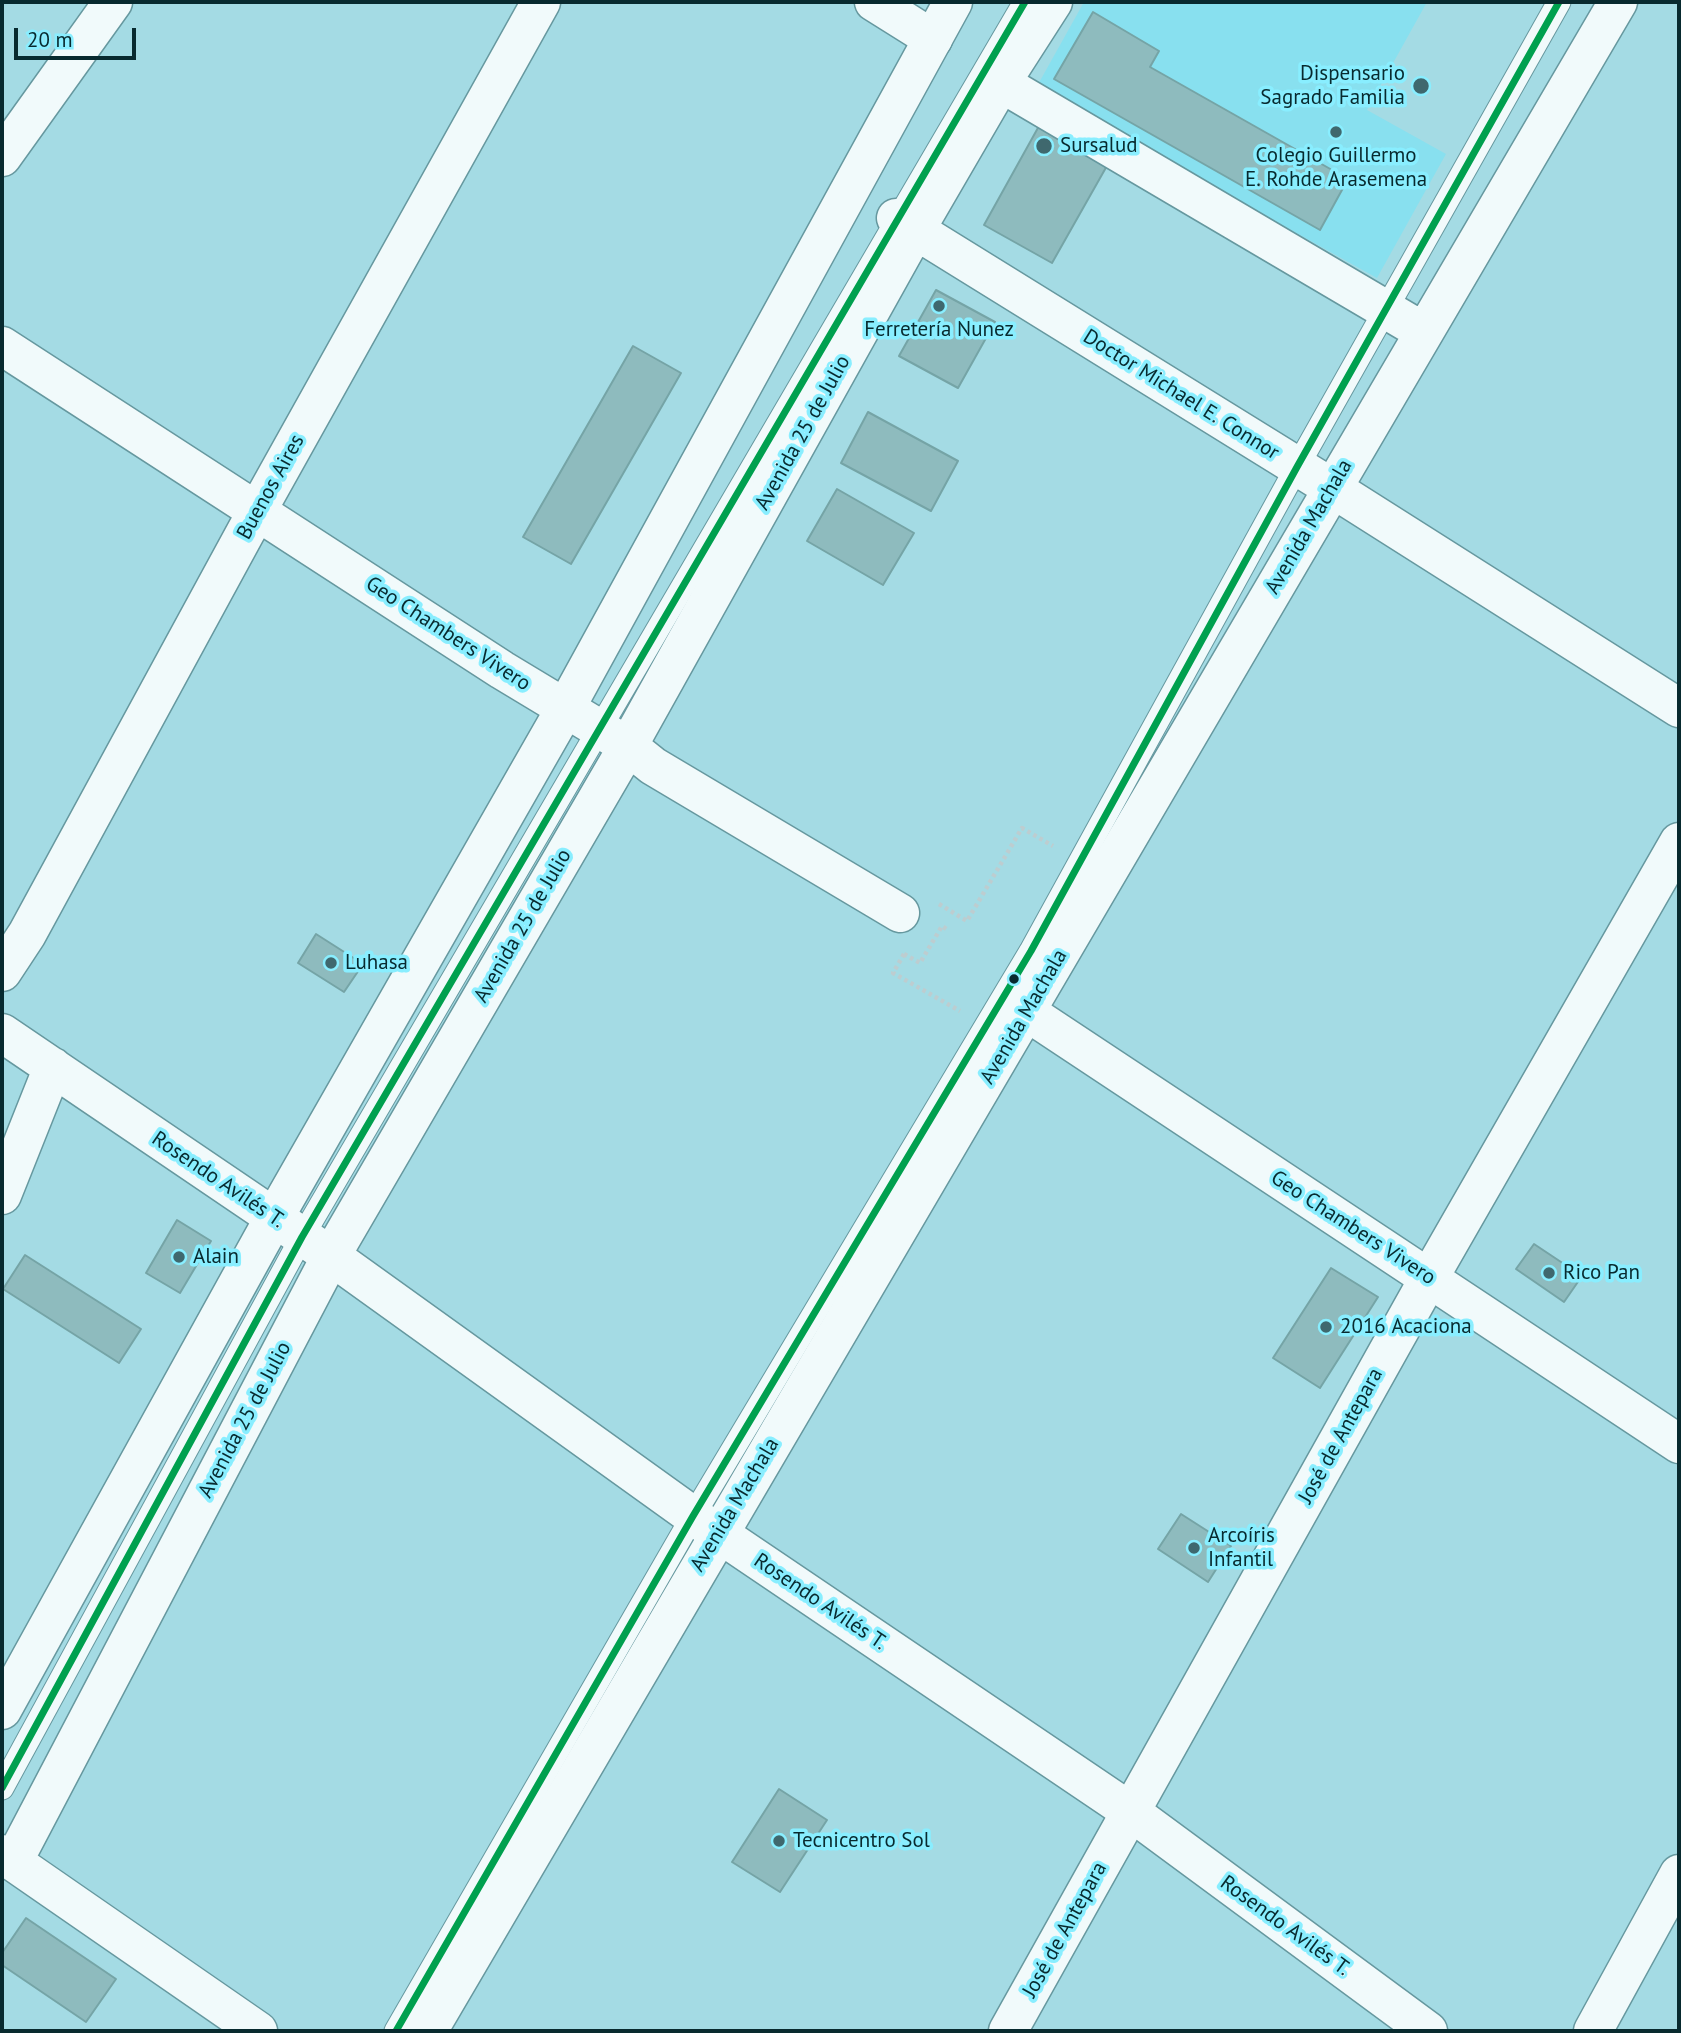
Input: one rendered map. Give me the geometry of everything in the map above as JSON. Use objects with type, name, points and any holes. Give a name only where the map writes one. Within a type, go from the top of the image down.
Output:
[{"type":"street","points":[[2,157],[113,2]]},
{"type":"street","name":"Buenos Aires","points":[[2,972],[14,925],[257,511],[541,2]]},
{"type":"street","points":[[874,2],[933,39]]},
{"type":"street","name":"Avenida 25 de Julio","points":[[7,1858],[302,1237],[565,709],[953,2]]},
{"type":"street","name":"Avenida 25 de Julio","points":[[2,1710],[302,1237],[613,738],[906,224],[1053,2]]},
{"type":"street","name":"Avenida Machala","points":[[428,2031],[706,1524],[1027,1012],[1618,2]]},
{"type":"street","points":[[1001,83],[1424,332]]},
{"type":"street","name":"Doctor Michael E. Connor","points":[[906,224],[1332,488],[1679,708]]},
{"type":"street","name":"Geo Chambers Vivero","points":[[2,346],[653,766],[917,907]]},
{"type":"street","name":"José de Antepara","points":[[1008,2031],[1429,1278],[1679,842]]},
{"type":"street","name":"Geo Chambers Vivero","points":[[1027,1012],[1679,1444]]},
{"type":"street","name":"Rosendo Avilés T.","points":[[2,1033],[302,1237],[706,1524],[1131,1812],[1428,2031]]},
{"type":"street","points":[[2,1195],[53,1068]]},
{"type":"street","points":[[7,1858],[258,2031]]},
{"type":"street","points":[[1593,2031],[1679,1874]]},
{"type":"lane","name":"Avenida 25 de Julio","points":[[906,224],[1025,2]]},
{"type":"lane","name":"Avenida Machala","points":[[396,2031],[706,1524],[985,1026],[1031,951],[1297,467],[1559,2]]},
{"type":"lane","name":"Avenida 25 de Julio","points":[[2,1788],[302,1237]]},
{"type":"path","points":[[917,907],[967,921],[1022,828],[1080,862]]},
{"type":"path","points":[[904,954],[893,973],[985,1026]]},
{"type":"shaded area","name":"Colegio Guillermo E. Rohde Arasemena","points":[[1084,2],[1427,2],[1367,110],[1446,154],[1377,278],[1036,88]],"holes":[[[1093,13],[1159,51],[1150,67],[1348,179],[1320,230]]]},
{"type":"building","points":[[1093,12],[1159,51],[1150,67],[1348,179],[1320,230],[1054,79]]},
{"type":"building","points":[[1039,126],[1108,164],[1052,263],[984,225]]},
{"type":"building","points":[[936,290],[995,322],[958,388],[899,356]]},
{"type":"building","points":[[633,346],[681,373],[571,564],[523,537]]},
{"type":"building","points":[[868,412],[958,461],[931,511],[841,463]]},
{"type":"building","points":[[837,489],[914,533],[883,585],[807,541]]},
{"type":"building","name":"Luhasa","points":[[316,934],[363,964],[344,992],[298,963]]},
{"type":"building","name":"Alain","points":[[177,1220],[211,1241],[180,1293],[146,1273]]},
{"type":"building","name":"Rico Pan","points":[[1534,1244],[1582,1276],[1564,1302],[1516,1269]]},
{"type":"building","points":[[25,1255],[141,1329],[119,1363],[3,1289]]},
{"type":"building","name":"2016 Acaciona","points":[[1331,1268],[1378,1297],[1320,1388],[1273,1358]]},
{"type":"building","name":"Arcoíris Infantil","points":[[1181,1514],[1231,1546],[1208,1582],[1158,1549]]},
{"type":"building","name":"Tecnicentro Sol","points":[[779,1789],[827,1820],[780,1892],[732,1862]]},
{"type":"building","points":[[26,1918],[116,1979],[86,2022],[2,1965],[2,1953]]},
{"type":"transit line","points":[[2,1788],[302,1237],[1025,2]]},
{"type":"transit line","points":[[396,2031],[693,1516],[1031,951],[1297,467],[1559,2]]},
{"type":"place","name":"Dispensario Sagrado Familia","points":[[1421,86]]},
{"type":"place","name":"Colegio Guillermo E. Rohde Arasemena","points":[[1336,132]]},
{"type":"place","name":"Sursalud","points":[[1044,146]]},
{"type":"place","name":"Ferretería Nunez","points":[[939,306]]},
{"type":"place","name":"Luhasa","points":[[331,963]]},
{"type":"place","name":"Alain","points":[[179,1257]]},
{"type":"place","name":"Rico Pan","points":[[1549,1273]]},
{"type":"place","name":"2016 Acaciona","points":[[1326,1327]]},
{"type":"place","name":"Arcoíris Infantil","points":[[1194,1548]]},
{"type":"place","name":"Tecnicentro Sol","points":[[779,1841]]}]
